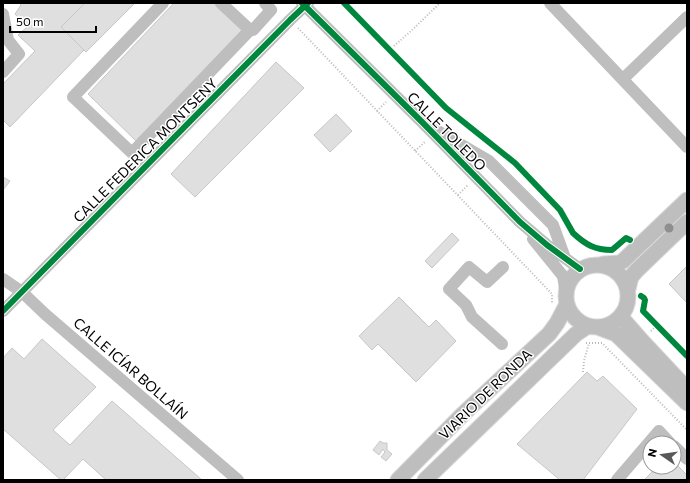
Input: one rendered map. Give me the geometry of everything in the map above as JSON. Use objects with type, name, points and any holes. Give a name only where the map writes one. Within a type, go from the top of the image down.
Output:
[{"type":"main road","points":[[687,200],[623,261],[619,263],[590,265],[580,269],[573,276],[568,285],[566,299],[571,314],[578,321],[616,334],[687,404]]},
{"type":"main road","points":[[594,327],[611,324],[621,317],[629,299],[628,288],[631,277],[687,222]]},
{"type":"main road","points":[[602,265],[610,267],[618,272],[628,288]]},
{"type":"main road","name":"VIARIO DE RONDA","points":[[398,480],[462,415],[549,334],[557,322],[566,299]]},
{"type":"main road","points":[[621,317],[687,389]]},
{"type":"main road","name":"VIARIO DE RONDA","points":[[425,480],[576,334],[594,327]]},
{"type":"street","points":[[163,3],[73,97],[132,153],[271,10],[265,3]]},
{"type":"street","points":[[221,3],[250,30]]},
{"type":"street","points":[[550,3],[687,147]]},
{"type":"street","name":"CALLE FEDERICA MONTSENY","points":[[3,311],[305,4]]},
{"type":"street","name":"CALLE TOLEDO","points":[[305,4],[520,222],[547,245],[580,269]]},
{"type":"street","points":[[3,14],[8,40],[19,54],[3,72]]},
{"type":"street","points":[[622,79],[687,16]]},
{"type":"street","points":[[423,123],[489,161],[552,225],[565,258]]},
{"type":"street","name":"CALLE TOLEDO","points":[[520,222],[542,252],[563,276],[566,299]]},
{"type":"street","points":[[502,344],[472,317],[466,305],[449,289],[468,267],[487,282],[503,267]]},
{"type":"street","name":"CALLE ICÍAR BOLLAÍN","points":[[3,279],[22,292],[45,314],[238,480]]},
{"type":"street","points":[[656,435],[659,431],[663,435]]},
{"type":"street","points":[[617,480],[642,451]]},
{"type":"path","points":[[387,47],[393,49],[440,3]]},
{"type":"path","points":[[290,20],[552,294],[552,310]]},
{"type":"path","points":[[458,195],[475,177]]},
{"type":"path","points":[[652,320],[662,331]]},
{"type":"path","points":[[584,342],[602,343],[687,430]]},
{"type":"path","points":[[583,372],[584,361],[589,343]]},
{"type":"building","points":[[19,3],[85,3],[61,27],[84,50],[10,127],[3,120],[3,84],[35,51],[18,35],[27,27],[15,14],[21,5]]},
{"type":"building","points":[[85,3],[135,3],[86,52],[61,27]]},
{"type":"building","points":[[174,3],[214,3],[242,30],[136,141],[88,94]]},
{"type":"building","points":[[276,62],[304,88],[195,197],[171,174]]},
{"type":"building","points":[[336,114],[352,131],[330,152],[314,135]]},
{"type":"building","points":[[3,177],[10,181],[3,190]]},
{"type":"building","points":[[452,233],[459,240],[432,268],[425,261]]},
{"type":"building","points":[[687,266],[687,303],[669,284]]},
{"type":"building","points":[[399,297],[429,327],[436,320],[456,341],[416,382],[378,344],[372,350],[359,336]]},
{"type":"building","points":[[42,339],[96,387],[53,430],[70,445],[112,401],[202,480],[106,480],[83,459],[63,480],[61,480],[3,429],[3,358],[12,348],[24,359]]},
{"type":"building","points":[[587,372],[597,381],[603,376],[637,409],[583,480],[560,480],[517,444]]},
{"type":"building","points":[[380,441],[387,443],[387,450],[392,454],[386,461],[381,457],[385,452],[383,449],[379,455],[373,450]]},
{"type":"building","points":[[682,470],[687,475],[687,480],[644,480],[649,475],[682,475]]},
{"type":"cycle path","points":[[302,3],[520,222],[547,245],[580,269]]},
{"type":"cycle path","points":[[3,311],[308,3]]},
{"type":"cycle path","points":[[344,3],[446,108],[515,163],[560,210],[573,233],[587,244],[606,250],[612,250],[626,238],[630,240]]},
{"type":"cycle path","points":[[641,296],[645,300],[643,311],[687,356]]}]
